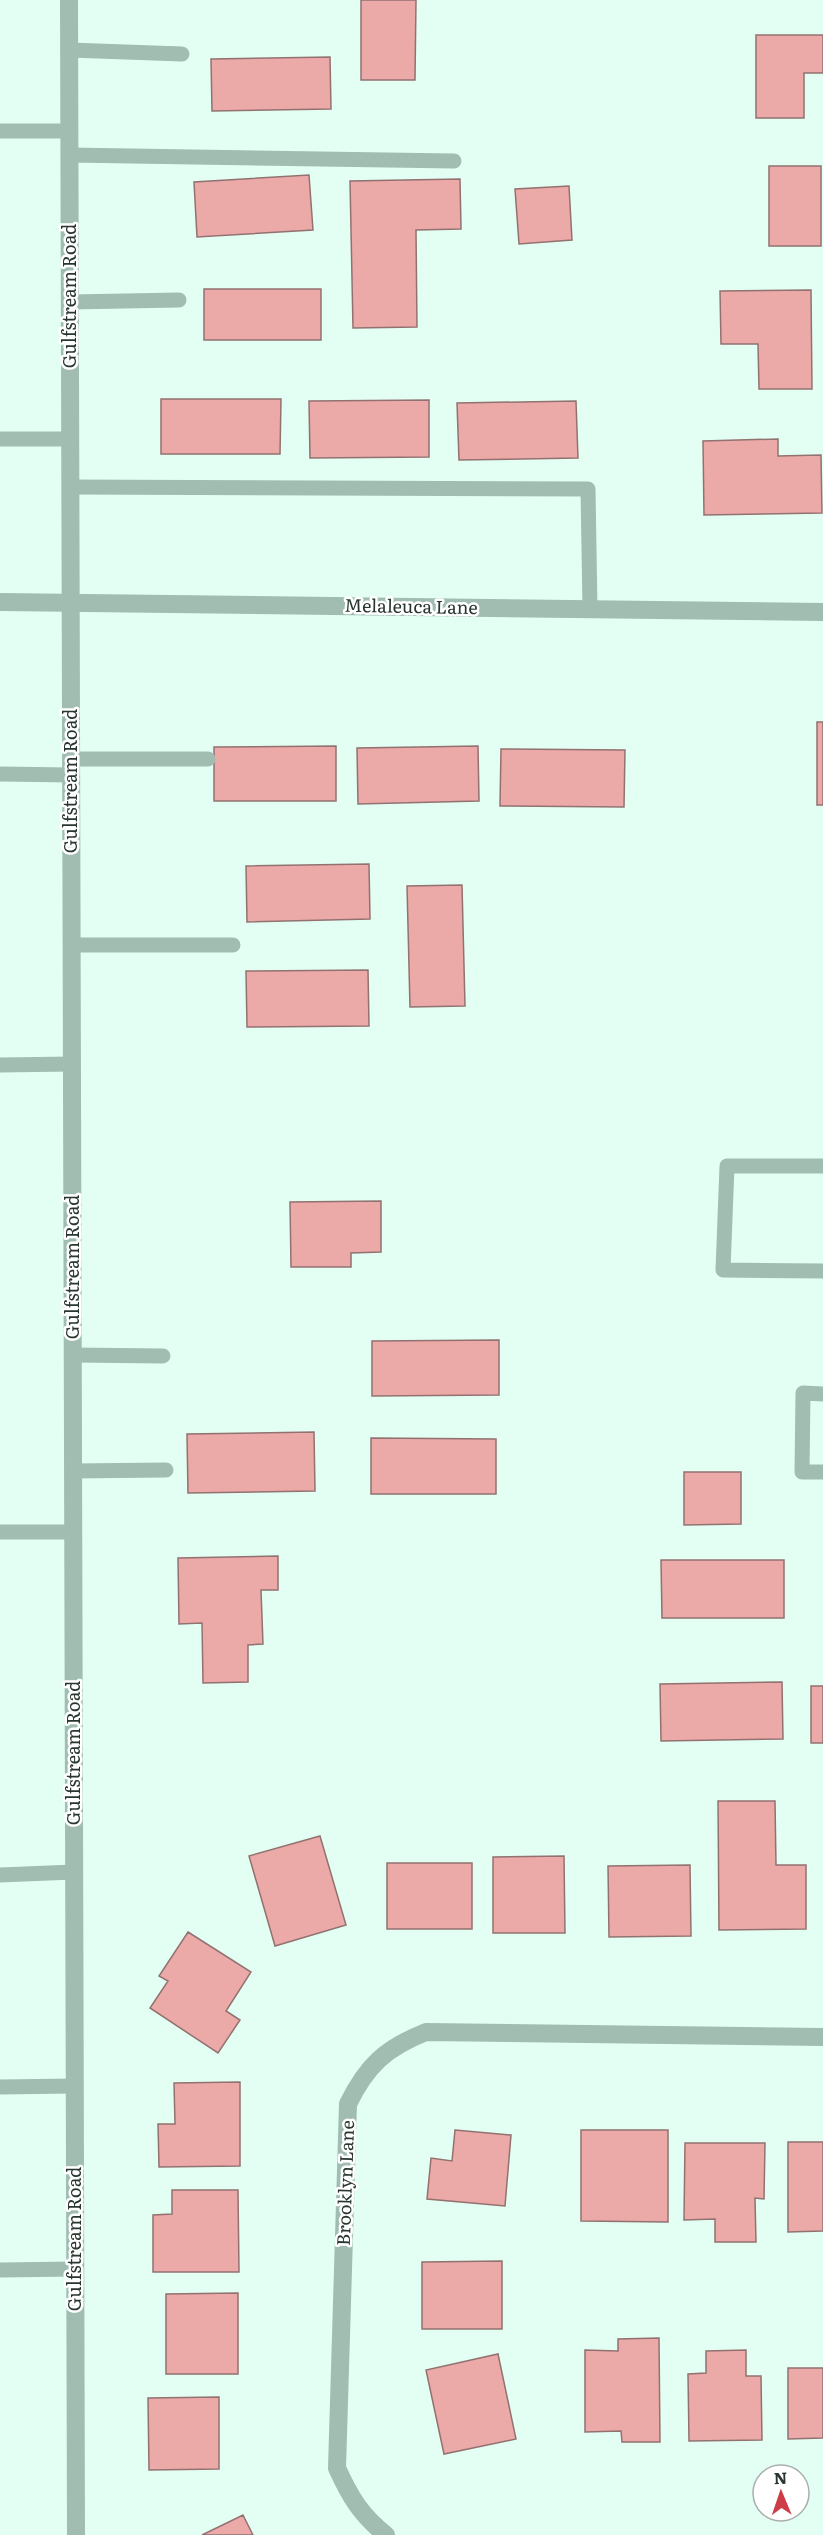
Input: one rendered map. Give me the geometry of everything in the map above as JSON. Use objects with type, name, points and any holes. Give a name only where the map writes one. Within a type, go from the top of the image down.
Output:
[{"type":"street","name":"Gulfstream Road","points":[[69,0],[76,2535]]},
{"type":"street","name":"Melaleuca Lane","points":[[0,602],[823,612]]},
{"type":"street","name":"Brooklyn Lane","points":[[386,2535],[367,2519],[349,2495],[337,2468],[348,2104],[360,2079],[378,2059],[400,2042],[426,2032],[823,2037]]},
{"type":"lane","points":[[69,50],[182,54]]},
{"type":"lane","points":[[0,131],[69,131]]},
{"type":"lane","points":[[69,155],[454,161]]},
{"type":"lane","points":[[70,302],[179,300]]},
{"type":"lane","points":[[0,439],[70,439]]},
{"type":"lane","points":[[70,487],[588,489],[590,609]]},
{"type":"lane","points":[[0,774],[71,767],[208,759]]},
{"type":"lane","points":[[72,945],[233,945]]},
{"type":"lane","points":[[0,1065],[72,1064]]},
{"type":"lane","points":[[823,1166],[727,1166],[723,1270],[823,1271]]},
{"type":"lane","points":[[73,1355],[163,1356]]},
{"type":"lane","points":[[823,1394],[803,1394],[802,1472],[823,1472]]},
{"type":"lane","points":[[73,1471],[166,1470]]},
{"type":"lane","points":[[0,1532],[73,1532]]},
{"type":"lane","points":[[0,1875],[74,1872]]},
{"type":"lane","points":[[0,2087],[74,2086]]},
{"type":"lane","points":[[0,2270],[75,2269]]},
{"type":"building","points":[[361,0],[416,0],[415,80],[361,80]]},
{"type":"building","points":[[756,35],[823,35],[823,73],[804,73],[804,118],[756,118]]},
{"type":"building","points":[[330,57],[331,109],[212,111],[211,59]]},
{"type":"building","points":[[769,166],[821,166],[821,246],[769,246]]},
{"type":"building","points":[[309,175],[313,230],[197,237],[194,182]]},
{"type":"building","points":[[460,179],[461,229],[416,230],[417,327],[353,328],[350,181]]},
{"type":"building","points":[[569,186],[572,240],[519,244],[515,189]]},
{"type":"building","points":[[204,289],[321,289],[321,340],[204,340]]},
{"type":"building","points":[[811,290],[812,389],[759,389],[758,344],[721,344],[720,291]]},
{"type":"building","points":[[161,399],[281,399],[280,454],[161,454]]},
{"type":"building","points":[[429,400],[429,457],[310,458],[309,401]]},
{"type":"building","points":[[576,401],[578,458],[459,460],[457,403]]},
{"type":"building","points":[[778,439],[778,456],[821,455],[822,513],[704,515],[703,441]]},
{"type":"building","points":[[817,722],[823,722],[823,805],[817,805]]},
{"type":"building","points":[[336,746],[336,801],[214,801],[214,747]]},
{"type":"building","points":[[478,746],[479,801],[358,804],[357,748]]},
{"type":"building","points":[[501,749],[625,750],[624,807],[500,806]]},
{"type":"building","points":[[369,864],[370,919],[247,922],[246,866]]},
{"type":"building","points":[[462,885],[465,1006],[410,1007],[407,886]]},
{"type":"building","points":[[368,970],[369,1026],[247,1027],[246,971]]},
{"type":"building","points":[[381,1201],[381,1252],[351,1253],[351,1267],[291,1267],[290,1202]]},
{"type":"building","points":[[499,1340],[499,1395],[372,1396],[372,1341]]},
{"type":"building","points":[[314,1432],[315,1491],[188,1493],[187,1434]]},
{"type":"building","points":[[371,1438],[496,1439],[496,1494],[371,1494]]},
{"type":"building","points":[[684,1472],[741,1472],[741,1524],[684,1525]]},
{"type":"building","points":[[278,1556],[278,1590],[261,1590],[263,1644],[248,1645],[248,1682],[203,1683],[202,1623],[179,1624],[178,1558]]},
{"type":"building","points":[[661,1560],[784,1560],[784,1618],[662,1618]]},
{"type":"building","points":[[782,1682],[783,1739],[661,1741],[660,1684]]},
{"type":"building","points":[[811,1686],[823,1686],[823,1743],[811,1743]]},
{"type":"building","points":[[718,1801],[775,1801],[776,1865],[806,1865],[806,1929],[719,1930]]},
{"type":"building","points":[[320,1836],[346,1925],[275,1946],[249,1856]]},
{"type":"building","points":[[564,1856],[565,1933],[493,1933],[493,1857]]},
{"type":"building","points":[[387,1863],[472,1863],[472,1929],[387,1929]]},
{"type":"building","points":[[690,1865],[691,1936],[609,1937],[608,1866]]},
{"type":"building","points":[[188,1932],[251,1972],[226,2011],[240,2020],[218,2053],[150,2008],[168,1981],[159,1976]]},
{"type":"building","points":[[240,2082],[240,2166],[159,2167],[158,2124],[175,2124],[174,2083]]},
{"type":"building","points":[[455,2130],[511,2135],[505,2206],[427,2199],[431,2158],[452,2161]]},
{"type":"building","points":[[581,2130],[668,2130],[668,2222],[581,2221]]},
{"type":"building","points":[[788,2142],[823,2142],[823,2231],[788,2232]]},
{"type":"building","points":[[685,2143],[765,2143],[764,2199],[755,2198],[756,2242],[715,2242],[715,2219],[684,2220]]},
{"type":"building","points":[[172,2190],[238,2190],[239,2272],[153,2272],[153,2215],[172,2214]]},
{"type":"building","points":[[502,2261],[502,2329],[422,2329],[422,2262]]},
{"type":"building","points":[[238,2293],[238,2374],[166,2374],[166,2294]]},
{"type":"building","points":[[659,2338],[660,2442],[622,2442],[621,2431],[585,2432],[585,2350],[618,2351],[618,2339]]},
{"type":"building","points":[[746,2350],[746,2376],[761,2376],[762,2440],[689,2441],[688,2374],[706,2373],[706,2351]]},
{"type":"building","points":[[498,2354],[516,2439],[444,2454],[426,2370]]},
{"type":"building","points":[[788,2368],[823,2368],[823,2438],[788,2439]]},
{"type":"building","points":[[219,2397],[219,2469],[149,2470],[148,2398]]},
{"type":"building","points":[[243,2515],[253,2535],[202,2535]]}]
